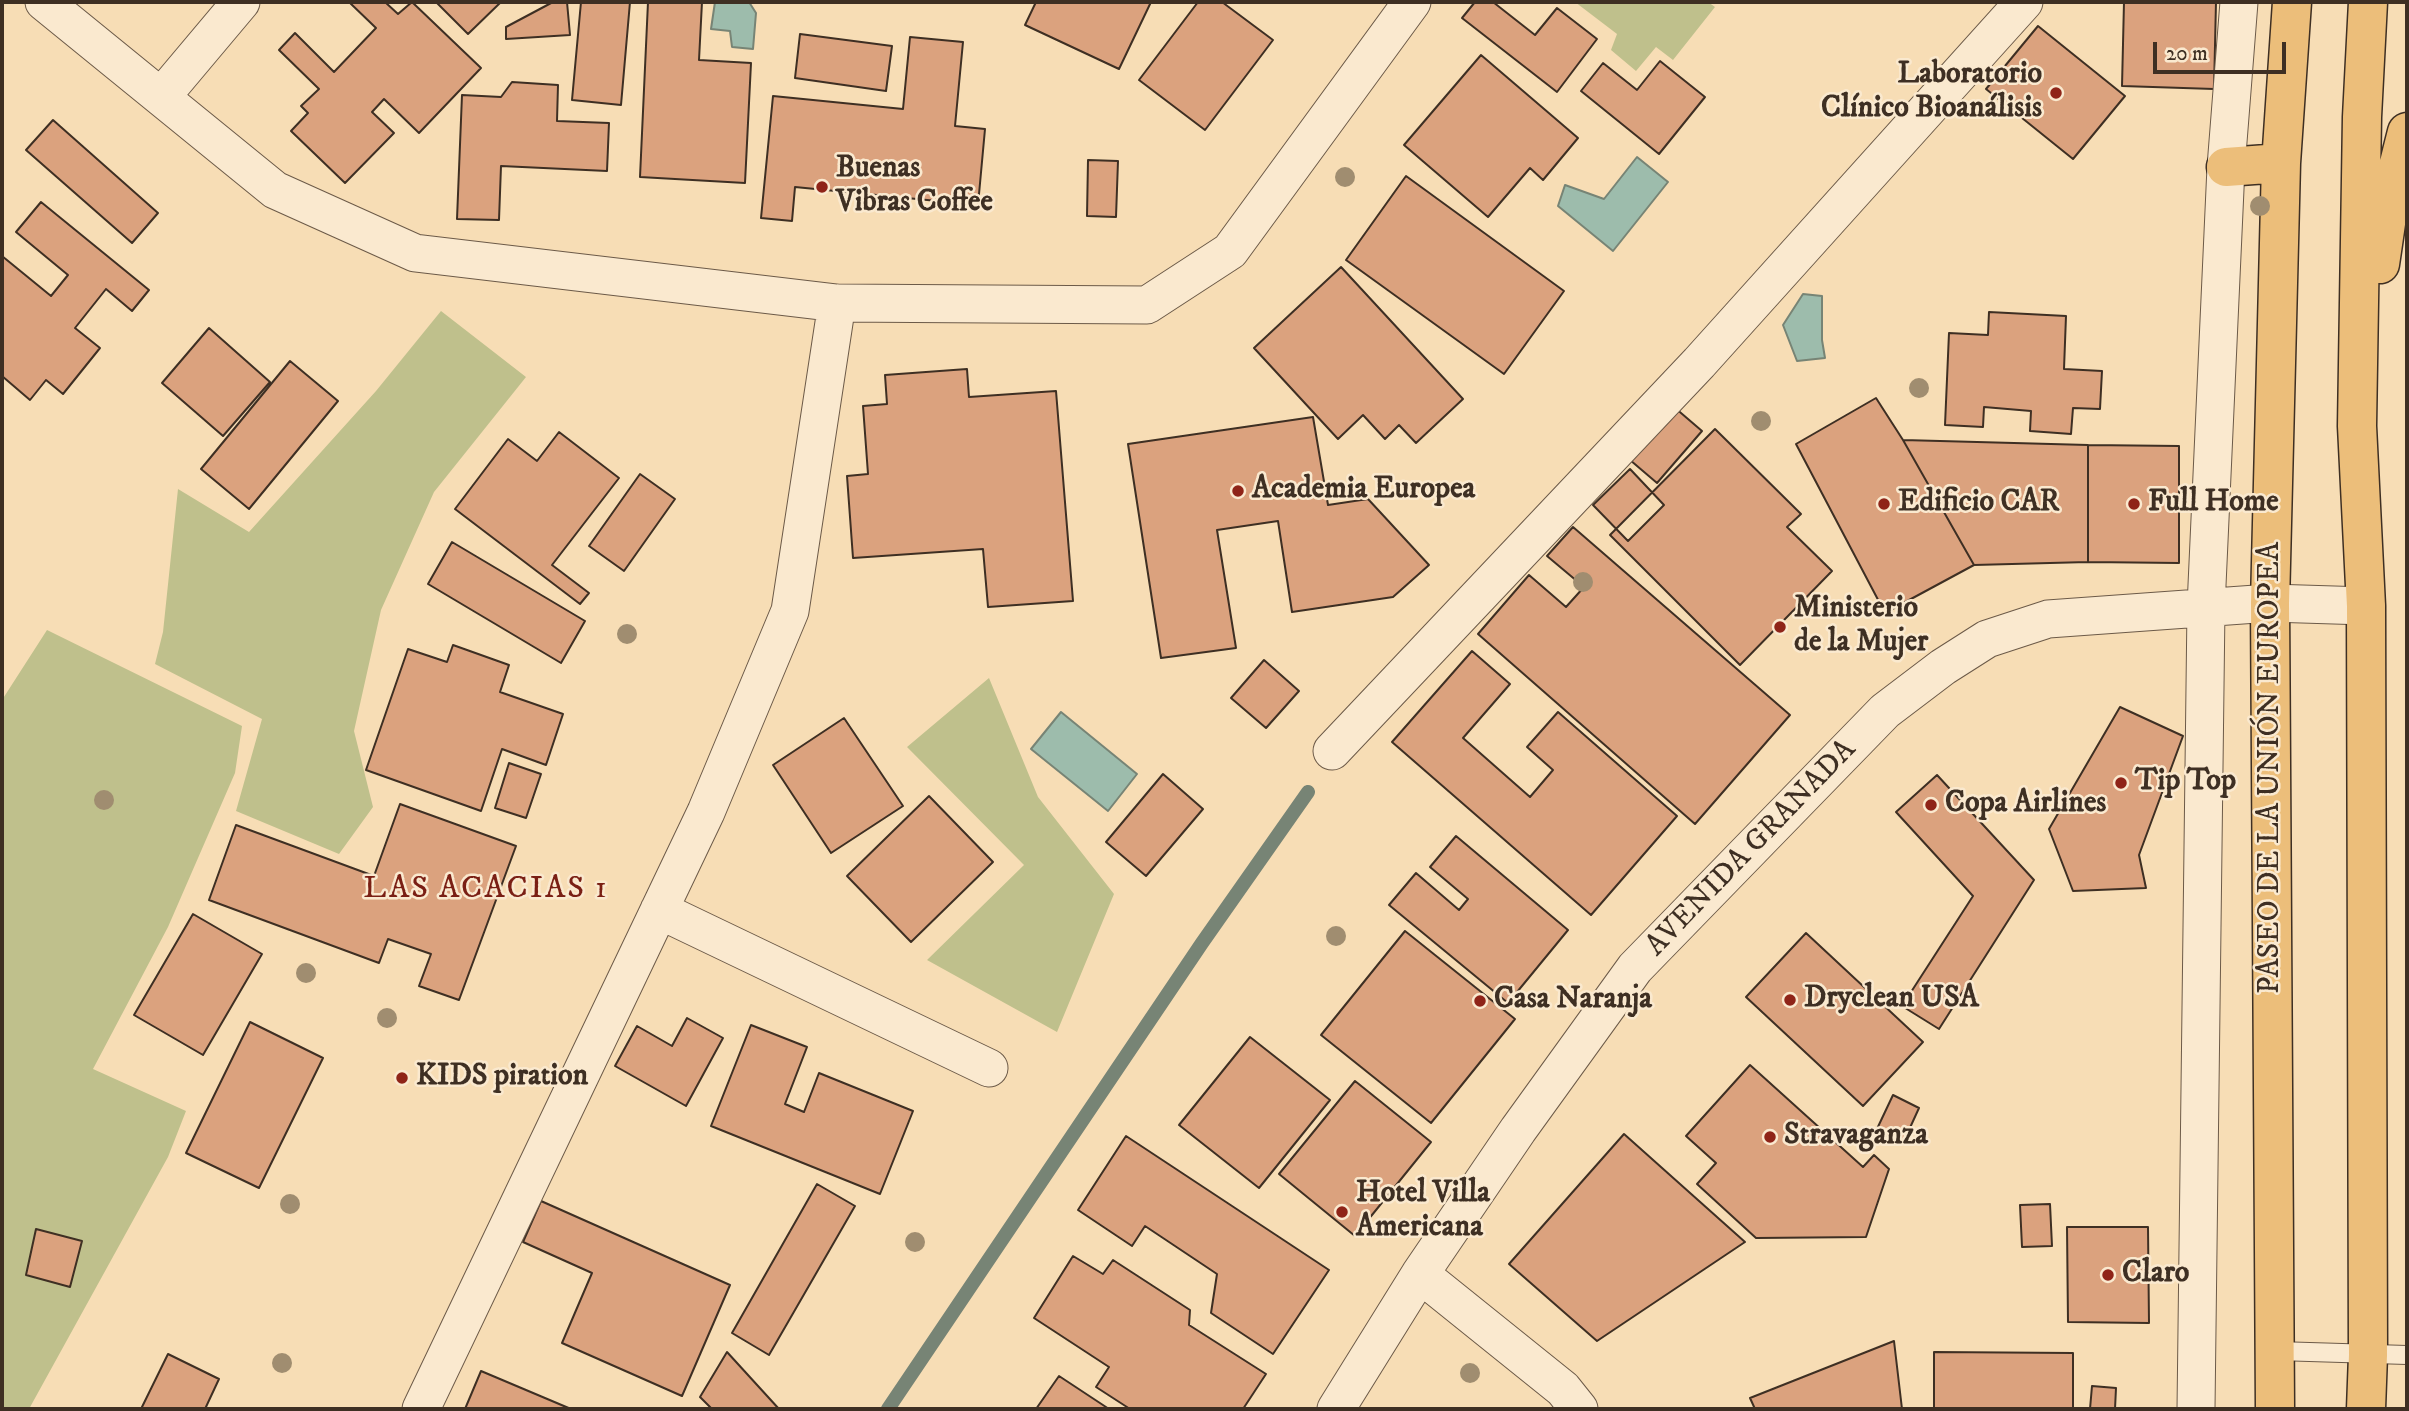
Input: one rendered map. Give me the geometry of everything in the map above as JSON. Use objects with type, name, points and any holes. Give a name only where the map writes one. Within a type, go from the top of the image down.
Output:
[{"type":"highway","name":"PASEO DE LA UNIÓN EUROPEA","points":[[2276,1409],[2270,603],[2281,163],[2292,2]]},
{"type":"highway","points":[[2366,1409],[2366,606],[2357,426],[2362,117],[2368,2]]},
{"type":"highway","points":[[2357,426],[2389,203],[2407,132]]},
{"type":"highway","points":[[2226,167],[2281,163]]},
{"type":"street","points":[[44,2],[275,190],[415,253],[837,303],[1147,305],[1230,251],[1412,2]]},
{"type":"street","points":[[162,96],[241,2]]},
{"type":"street","points":[[1332,751],[1699,363],[2024,2]]},
{"type":"street","points":[[2196,1409],[2206,607],[2226,167],[2239,2]]},
{"type":"street","points":[[421,1409],[706,812],[790,611],[837,303]]},
{"type":"street","name":"AVENIDA GRANADA","points":[[1336,1409],[1420,1274],[1518,1130],[1635,968],[1885,711],[1943,667],[1987,639],[2048,619],[2270,603],[2366,606]]},
{"type":"street","points":[[659,910],[989,1068]]},
{"type":"street","points":[[1420,1274],[1563,1389],[1579,1409]]},
{"type":"lane","points":[[2277,1351],[2407,1355]]},
{"type":"green space","points":[[1575,2],[1708,2],[1715,7],[1673,60],[1656,47],[1636,71],[1611,50],[1617,34]]},
{"type":"green space","points":[[441,311],[526,377],[434,492],[381,610],[354,731],[373,807],[339,854],[236,811],[262,719],[155,664],[163,632],[178,489],[249,532],[376,391]]},
{"type":"green space","points":[[47,630],[242,726],[235,773],[168,927],[93,1069],[186,1111],[168,1157],[29,1409],[2,1409],[2,700]]},
{"type":"green space","points":[[989,678],[1038,797],[1114,894],[1057,1032],[927,960],[1024,865],[907,747]]},
{"type":"shaded area","points":[[715,2],[749,2],[756,13],[753,49],[732,47],[730,31],[711,29]]},
{"type":"shaded area","points":[[1637,157],[1668,182],[1613,251],[1558,206],[1565,185],[1604,199]]},
{"type":"shaded area","points":[[1803,294],[1822,296],[1822,340],[1825,358],[1797,361],[1783,325]]},
{"type":"shaded area","points":[[1061,712],[1137,774],[1108,811],[1031,749]]},
{"type":"building","points":[[349,2],[385,2],[398,14],[412,2],[481,68],[419,133],[384,99],[372,112],[394,133],[345,183],[291,131],[308,113],[301,106],[319,89],[279,50],[295,33],[334,72],[376,28]]},
{"type":"building","points":[[436,2],[501,2],[468,34]]},
{"type":"building","points":[[553,2],[567,2],[570,35],[506,39],[506,27]]},
{"type":"building","points":[[581,2],[630,2],[621,105],[572,100]]},
{"type":"building","points":[[648,2],[702,2],[699,60],[751,63],[745,183],[640,177]]},
{"type":"building","points":[[1036,2],[1151,2],[1119,69],[1025,25]]},
{"type":"building","points":[[1198,2],[1222,2],[1273,40],[1205,130],[1139,80]]},
{"type":"building","points":[[1475,2],[1493,2],[1535,35],[1557,8],[1597,39],[1557,92],[1462,18]]},
{"type":"building","points":[[2124,2],[2216,2],[2214,89],[2122,86]]},
{"type":"building","name":"Laboratorio Clínico Bioanálisis","points":[[2038,26],[2125,96],[2073,159],[1986,89]]},
{"type":"building","points":[[800,34],[892,46],[886,91],[795,78]]},
{"type":"building","points":[[910,37],[963,42],[955,126],[985,129],[978,205],[795,187],[792,221],[761,218],[773,96],[903,109]]},
{"type":"building","points":[[1481,55],[1578,138],[1543,180],[1530,168],[1488,217],[1404,145]]},
{"type":"building","points":[[1660,61],[1705,97],[1659,154],[1581,91],[1603,63],[1637,90]]},
{"type":"building","points":[[512,82],[558,85],[557,121],[609,123],[607,171],[501,166],[499,220],[457,219],[462,95],[501,97]]},
{"type":"building","points":[[53,120],[158,213],[132,243],[26,150]]},
{"type":"building","points":[[1088,160],[1118,161],[1116,217],[1087,216]]},
{"type":"building","points":[[1406,176],[1564,291],[1504,374],[1346,260]]},
{"type":"building","points":[[41,202],[149,290],[132,311],[106,289],[75,328],[100,348],[63,394],[46,380],[30,400],[2,376],[2,256],[51,296],[68,275],[16,232]]},
{"type":"building","points":[[1341,267],[1463,399],[1416,443],[1399,425],[1385,439],[1363,415],[1338,439],[1254,348]]},
{"type":"building","points":[[1989,312],[2066,316],[2064,369],[2102,371],[2100,409],[2073,408],[2071,434],[2030,431],[2031,411],[1984,407],[1983,427],[1945,425],[1949,333],[1988,335]]},
{"type":"building","points":[[209,328],[270,382],[223,436],[162,383]]},
{"type":"building","points":[[290,361],[338,401],[249,509],[201,469]]},
{"type":"building","points":[[967,369],[969,397],[1056,391],[1073,601],[988,607],[983,549],[853,558],[847,476],[868,474],[863,406],[887,404],[885,375]]},
{"type":"building","name":"Edificio CAR","points":[[1876,398],[1974,565],[1885,613],[1796,444]]},
{"type":"building","points":[[1667,401],[1702,431],[1657,483],[1623,454]]},
{"type":"building","points":[[1313,417],[1328,505],[1368,499],[1429,565],[1393,597],[1292,612],[1278,521],[1217,530],[1236,648],[1161,658],[1128,444]]},
{"type":"building","points":[[1715,429],[1801,514],[1787,527],[1832,571],[1740,665],[1610,535]]},
{"type":"building","points":[[559,432],[619,478],[552,565],[589,593],[580,604],[455,509],[508,439],[537,461]]},
{"type":"building","points":[[1903,440],[2088,445],[2088,562],[1974,565]]},
{"type":"building","name":"Full Home","points":[[2088,445],[2179,446],[2179,563],[2088,562]]},
{"type":"building","points":[[1630,469],[1664,505],[1628,541],[1593,505]]},
{"type":"building","points":[[640,474],[675,499],[624,571],[589,546]]},
{"type":"building","points":[[1573,527],[1790,715],[1695,824],[1478,634],[1529,575],[1566,607],[1584,587],[1547,556]]},
{"type":"building","points":[[452,542],[585,621],[561,663],[428,584]]},
{"type":"building","points":[[453,645],[509,665],[500,692],[563,714],[546,765],[502,749],[481,811],[366,770],[408,649],[447,662]]},
{"type":"building","points":[[1472,651],[1510,684],[1463,738],[1530,797],[1553,770],[1527,747],[1558,712],[1677,816],[1591,915],[1392,742]]},
{"type":"building","points":[[1264,660],[1299,691],[1266,728],[1231,698]]},
{"type":"building","name":"Tip Top","points":[[2120,707],[2183,736],[2139,855],[2146,888],[2073,891],[2049,829]]},
{"type":"building","points":[[844,718],[903,806],[831,853],[773,765]]},
{"type":"building","points":[[509,763],[541,774],[526,818],[495,808]]},
{"type":"building","points":[[1163,774],[1203,809],[1146,876],[1106,842]]},
{"type":"building","points":[[1937,775],[2034,880],[1939,1029],[1902,1006],[1973,896],[1896,812]]},
{"type":"building","points":[[929,796],[993,862],[911,942],[847,876]]},
{"type":"building","points":[[400,804],[516,846],[459,1000],[419,986],[431,954],[388,939],[379,963],[209,900],[236,825],[374,876]]},
{"type":"building","points":[[1456,836],[1568,930],[1508,1003],[1389,905],[1416,873],[1459,910],[1468,899],[1430,867]]},
{"type":"building","points":[[193,914],[262,954],[203,1055],[134,1015]]},
{"type":"building","points":[[1405,931],[1515,1019],[1431,1123],[1321,1035]]},
{"type":"building","points":[[1806,933],[1923,1042],[1863,1106],[1746,997]]},
{"type":"building","points":[[687,1018],[723,1038],[686,1106],[615,1066],[637,1026],[672,1046]]},
{"type":"building","points":[[250,1022],[323,1058],[259,1188],[186,1153]]},
{"type":"building","points":[[751,1025],[807,1047],[785,1104],[804,1112],[819,1073],[913,1111],[880,1194],[711,1126]]},
{"type":"building","points":[[1250,1037],[1330,1100],[1259,1188],[1179,1125]]},
{"type":"building","points":[[1750,1065],[1863,1167],[1874,1155],[1889,1169],[1866,1237],[1756,1238],[1697,1184],[1716,1163],[1686,1136]]},
{"type":"building","points":[[1355,1081],[1431,1142],[1355,1236],[1279,1174]]},
{"type":"building","points":[[1893,1095],[1919,1108],[1903,1143],[1876,1131]]},
{"type":"building","points":[[1624,1134],[1745,1242],[1597,1341],[1509,1264]]},
{"type":"building","points":[[1126,1136],[1329,1270],[1273,1354],[1211,1313],[1217,1274],[1145,1226],[1132,1246],[1078,1210]]},
{"type":"building","points":[[817,1184],[855,1206],[769,1355],[732,1333]]},
{"type":"building","points":[[541,1201],[730,1285],[682,1396],[562,1343],[592,1273],[523,1242]]},
{"type":"building","points":[[2050,1204],[2052,1246],[2022,1247],[2020,1205]]},
{"type":"building","name":"Claro","points":[[2067,1227],[2148,1227],[2149,1323],[2068,1322]]},
{"type":"building","points":[[36,1229],[82,1241],[70,1287],[26,1275]]},
{"type":"building","points":[[1073,1256],[1103,1274],[1113,1260],[1190,1310],[1189,1325],[1266,1374],[1243,1409],[1130,1409],[1096,1387],[1109,1367],[1034,1318]]},
{"type":"building","points":[[1894,1341],[1902,1409],[1755,1409],[1750,1398]]},
{"type":"building","points":[[727,1352],[779,1409],[712,1409],[700,1397]]},
{"type":"building","points":[[1934,1352],[2073,1353],[2073,1409],[1934,1409]]},
{"type":"building","points":[[168,1354],[219,1379],[205,1409],[141,1409]]},
{"type":"building","points":[[481,1371],[571,1409],[465,1409]]},
{"type":"building","points":[[1059,1376],[1109,1409],[1036,1409]]},
{"type":"building","points":[[2092,1386],[2116,1388],[2115,1409],[2090,1409]]},
{"type":"waterway","points":[[888,1409],[1202,943],[1308,792]]},
{"type":"place","name":"Laboratorio Clínico Bioanálisis","points":[[2056,93]]},
{"type":"place","name":"Buenas Vibras Coffee","points":[[822,187]]},
{"type":"place","name":"Academia Europea","points":[[1238,491]]},
{"type":"place","name":"Edificio CAR","points":[[1884,504]]},
{"type":"place","name":"Full Home","points":[[2134,504]]},
{"type":"place","name":"Ministerio de la Mujer","points":[[1780,627]]},
{"type":"place","name":"Tip Top","points":[[2121,783]]},
{"type":"place","name":"Copa Airlines","points":[[1931,805]]},
{"type":"place","name":"Dryclean USA","points":[[1790,1000]]},
{"type":"place","name":"Casa Naranja","points":[[1480,1001]]},
{"type":"place","name":"KIDS piration","points":[[402,1078]]},
{"type":"place","name":"Stravaganza","points":[[1770,1137]]},
{"type":"place","name":"Hotel Villa Americana","points":[[1342,1212]]},
{"type":"place","name":"Claro","points":[[2108,1275]]},
{"type":"district","name":"LAS ACACIAS 1","points":[[486,890]]}]
